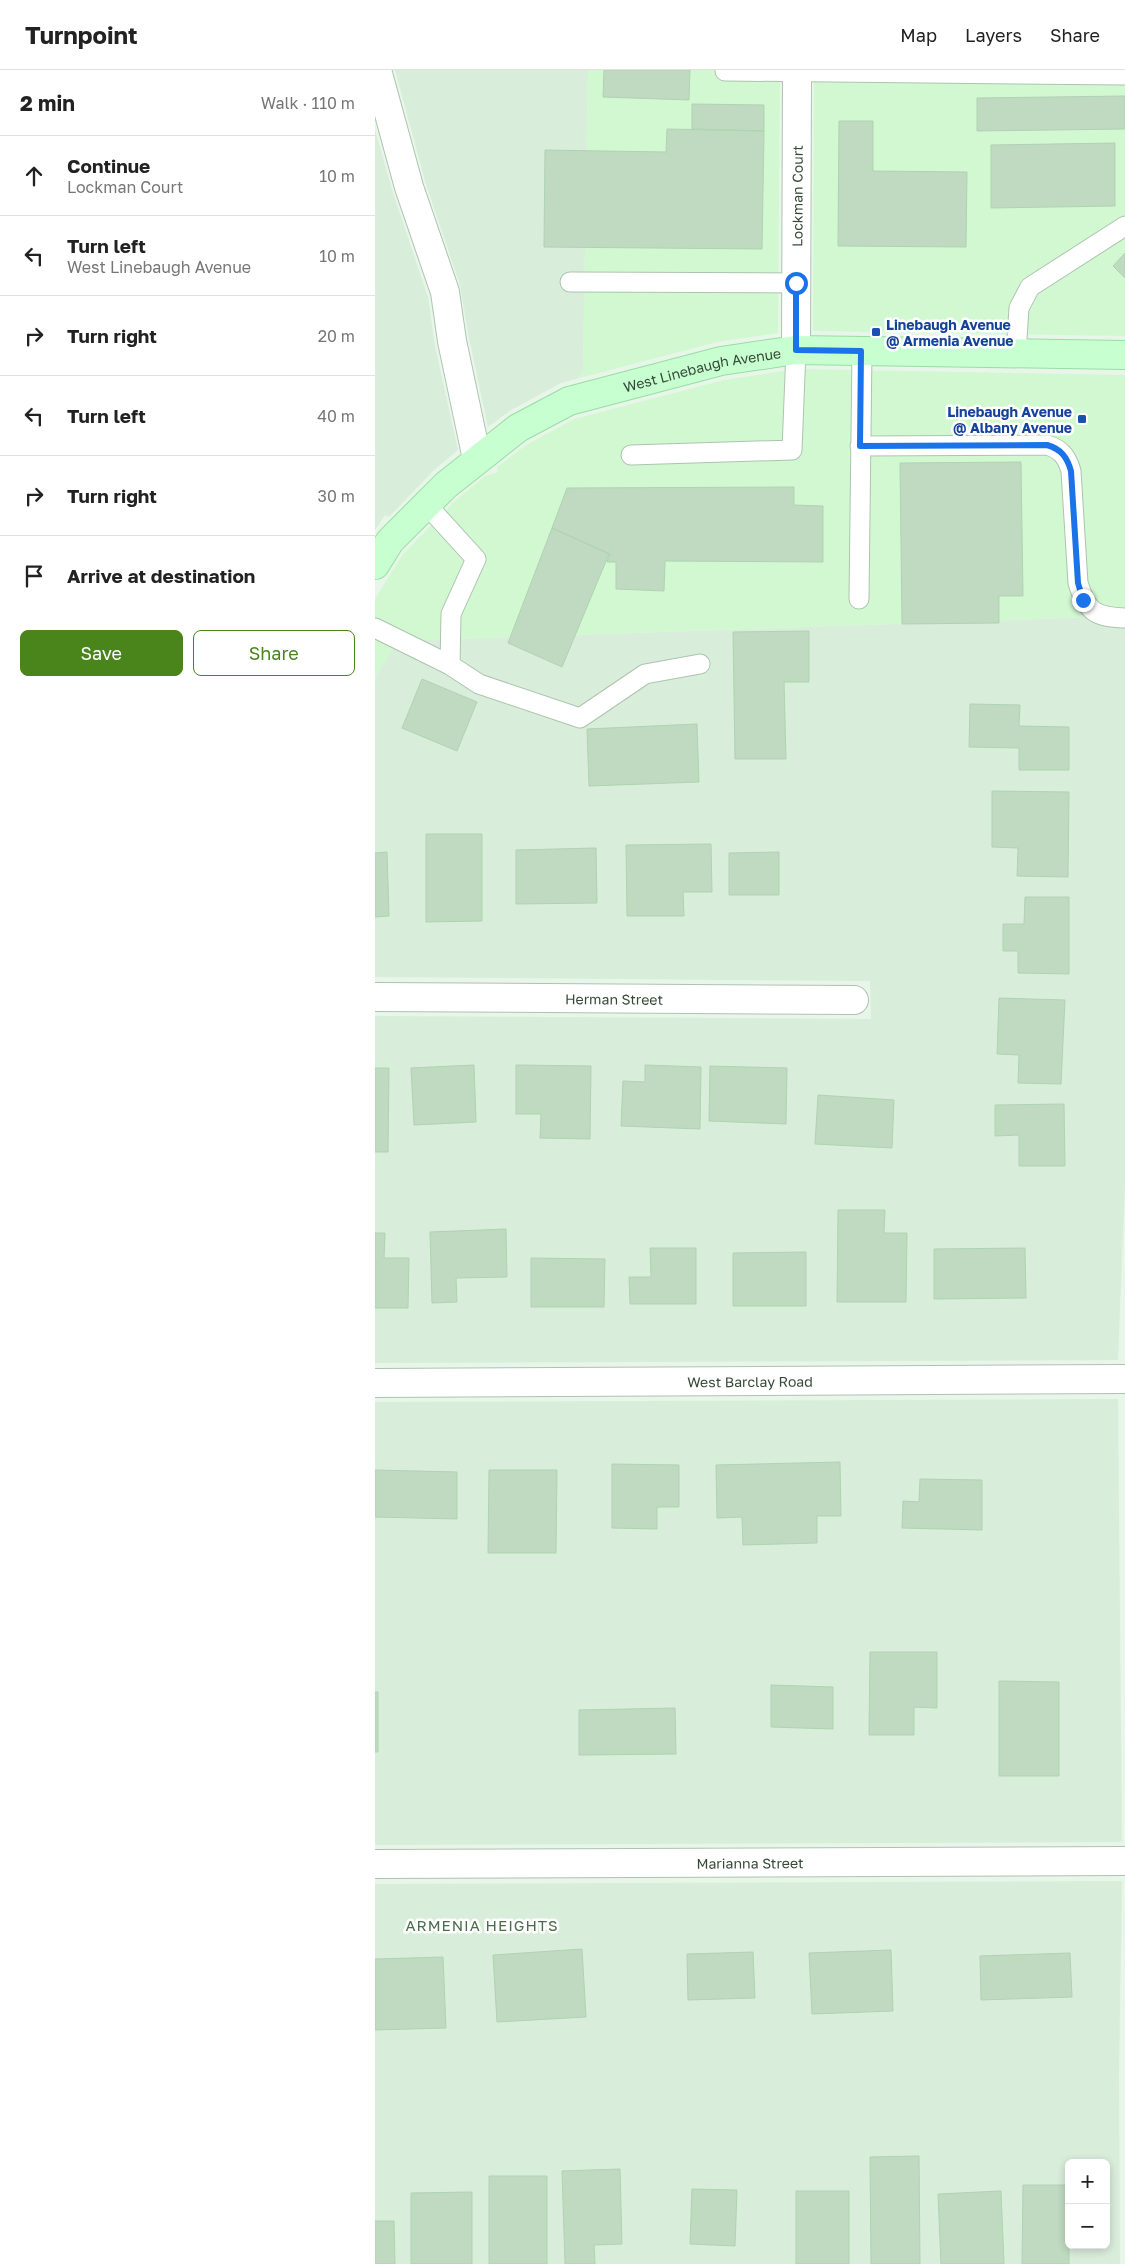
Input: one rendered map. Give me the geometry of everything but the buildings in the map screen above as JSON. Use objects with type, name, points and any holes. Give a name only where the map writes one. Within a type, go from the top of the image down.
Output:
[{"type":"main road","name":"West Linebaugh Avenue","points":[[375,566],[390,541],[446,485],[477,458],[518,428],[569,401],[721,361],[796,350],[1125,356]]},
{"type":"street","points":[[377,70],[409,187],[445,292],[452,342],[477,458]]},
{"type":"street","name":"Lockman Court","points":[[796,350],[797,72]]},
{"type":"street","name":"Herman Street","points":[[375,997],[854,1000]]},
{"type":"street","name":"West Barclay Road","points":[[375,1383],[1125,1379]]},
{"type":"street","name":"Marianna Street","points":[[375,1864],[1125,1861]]},
{"type":"lane","points":[[725,71],[1125,75]]},
{"type":"lane","points":[[1015,354],[1019,308],[1030,287],[1125,226]]},
{"type":"lane","points":[[570,282],[796,283]]},
{"type":"lane","points":[[631,455],[792,450],[796,350]]},
{"type":"lane","points":[[859,599],[861,351]]},
{"type":"lane","points":[[860,446],[1047,445],[1058,448],[1068,460],[1071,471],[1078,583],[1083,600],[1093,613],[1110,618],[1125,618]]},
{"type":"lane","points":[[427,504],[476,559],[451,614],[450,665]]},
{"type":"lane","points":[[375,628],[450,665],[479,684],[580,718],[645,674],[700,664]]},
{"type":"shaded area","points":[[395,70],[588,70],[583,373],[576,379],[561,383],[511,410],[488,427],[460,285],[425,181]]},
{"type":"shaded area","points":[[588,70],[780,70],[778,333],[717,342],[576,379],[583,373]]},
{"type":"shaded area","points":[[814,70],[1125,70],[1125,336],[813,331]]},
{"type":"shaded area","points":[[375,130],[393,193],[428,297],[435,346],[458,450],[434,470],[389,517],[385,515],[375,530]]},
{"type":"shaded area","points":[[797,369],[1125,375],[1125,616],[398,641],[375,678],[375,599],[403,554],[456,500],[485,476],[498,472],[497,467],[526,445],[574,419],[724,380]]},
{"type":"shaded area","points":[[1125,616],[1125,1183],[1118,1360],[375,1363],[375,1016],[871,1019],[870,981],[375,977],[375,678],[397,641]]},
{"type":"shaded area","points":[[1118,1399],[1122,1842],[375,1845],[375,1402]]},
{"type":"shaded area","points":[[1122,1881],[1119,2074],[1120,2264],[375,2264],[375,1884]]},
{"type":"place","name":"Linebaugh Avenue @ Armenia Avenue","points":[[876,332]]},
{"type":"place","name":"Linebaugh Avenue @ Albany Avenue","points":[[1082,419]]},
{"type":"district","name":"ARMENIA HEIGHTS","points":[[482,1925]]},
{"type":"route","points":[[796,283],[796,350],[861,351],[860,446],[1047,445],[1058,448],[1068,460],[1071,471],[1078,583],[1083,600]]}]
